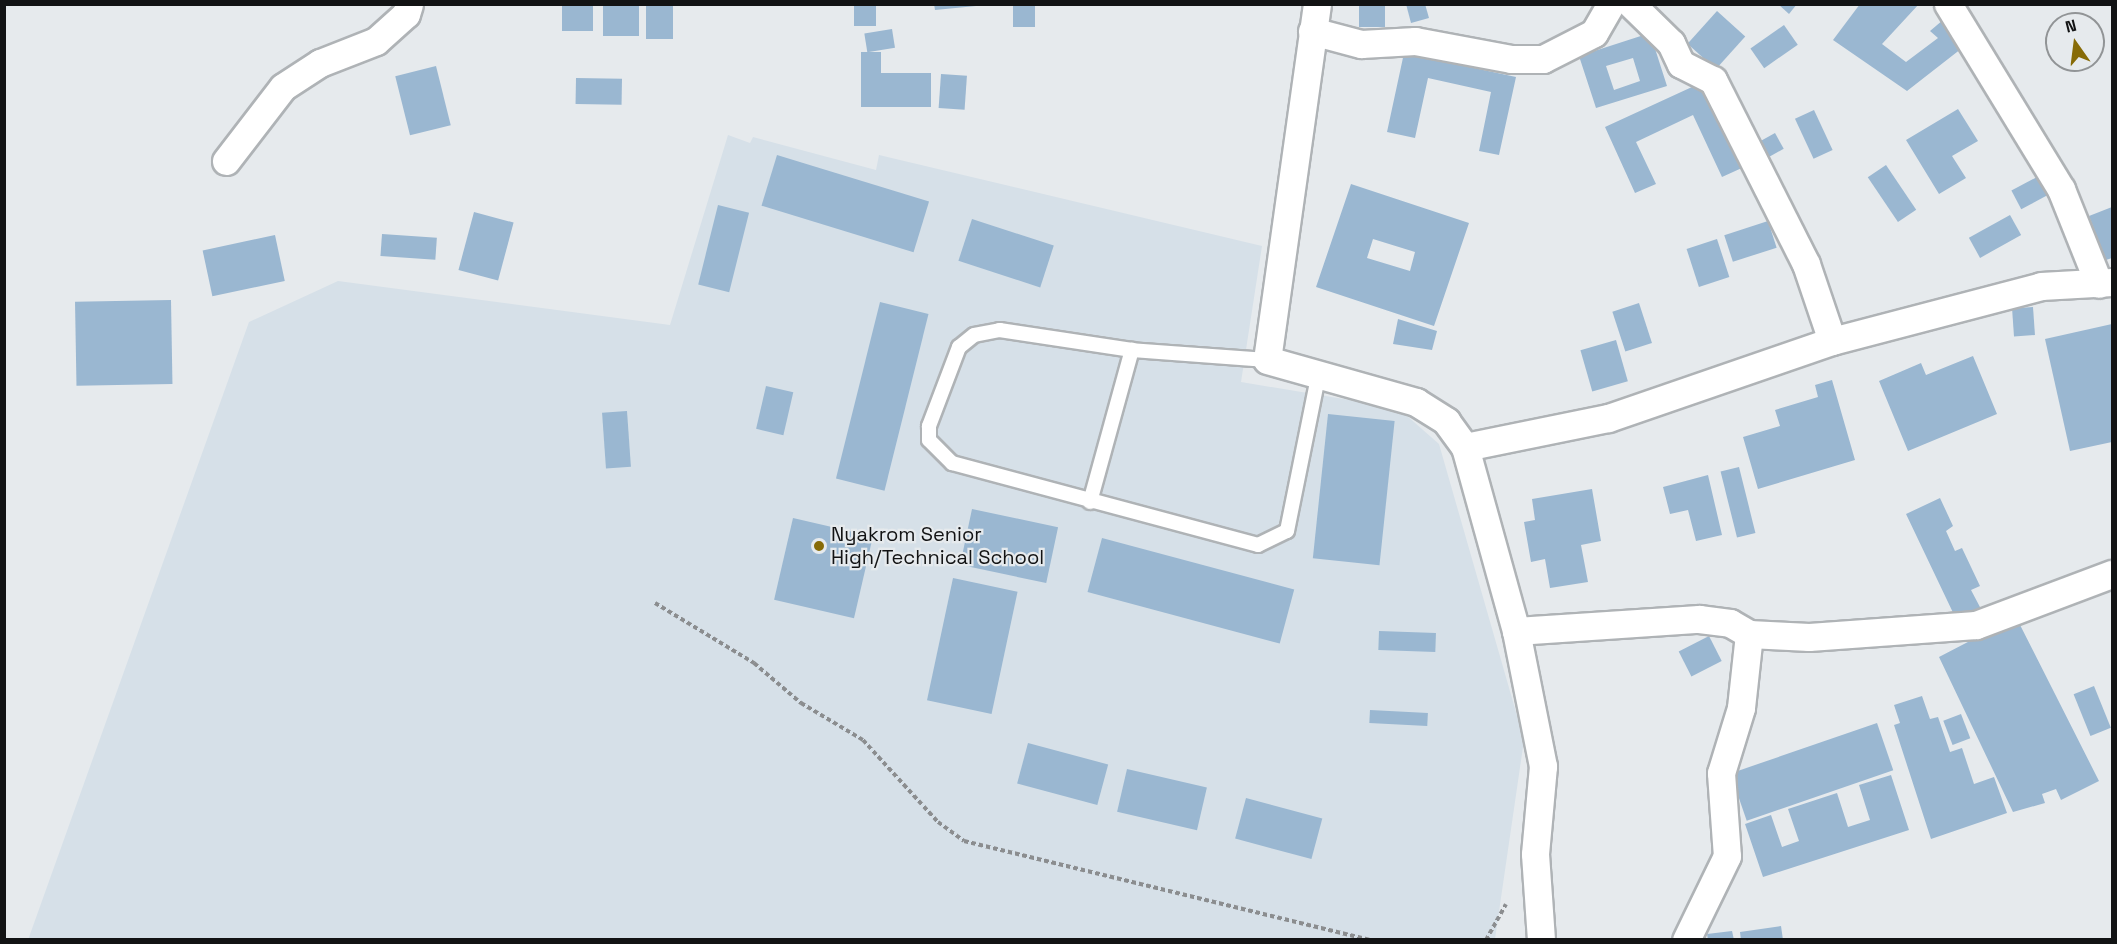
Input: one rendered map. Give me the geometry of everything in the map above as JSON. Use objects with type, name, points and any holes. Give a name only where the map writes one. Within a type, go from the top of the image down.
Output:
[{"type":"street","points":[[226,161],[283,87],[320,63],[376,41],[410,4]]},
{"type":"street","points":[[1541,939],[1535,854],[1543,766],[1516,631],[1465,447],[1446,421],[1416,402],[1267,360],[1315,18],[1361,44],[1415,41],[1511,59],[1543,59],[1594,33],[1611,4]]},
{"type":"street","points":[[1630,4],[1671,43],[1681,64],[1713,80],[1806,264],[1832,341]]},
{"type":"street","points":[[1465,447],[1608,418],[1832,341],[2042,286],[2106,283],[2061,189],[1948,4]]},
{"type":"street","points":[[1516,631],[1699,619],[1730,623],[1749,634],[1809,637],[1976,625],[2112,574]]},
{"type":"street","points":[[1686,939],[1727,856],[1721,773],[1741,708],[1749,634]]},
{"type":"lane","points":[[1267,360],[1132,350],[1000,330],[974,335],[959,347],[928,426],[929,440],[952,463],[1090,502],[1258,545],[1276,540],[1287,531],[1294,509],[1319,373]]},
{"type":"lane","points":[[1090,502],[1132,350]]},
{"type":"path","points":[[655,603],[754,663],[801,703],[863,740],[938,822],[964,841],[1369,939]]},
{"type":"shaded area","name":"Nyakrom Senior High/Technical School","points":[[728,135],[750,143],[753,137],[876,170],[879,155],[1262,246],[1241,382],[1398,408],[1439,444],[1524,740],[1495,939],[28,940],[249,322],[338,281],[670,325]]},
{"type":"building","points":[[562,4],[593,4],[593,31],[562,31]]},
{"type":"building","points":[[646,4],[673,4],[673,39],[646,39]]},
{"type":"building","points":[[854,4],[876,4],[876,26],[854,26]]},
{"type":"building","points":[[934,4],[976,4],[976,6],[935,10]]},
{"type":"building","points":[[1359,4],[1385,4],[1385,27],[1359,27]]},
{"type":"building","points":[[1406,4],[1425,4],[1429,18],[1411,23]]},
{"type":"building","points":[[1778,4],[1797,4],[1789,14]]},
{"type":"building","points":[[1860,4],[1919,4],[1882,44],[1906,62],[1938,38],[1930,31],[1943,20],[1966,45],[1907,91],[1833,40]]},
{"type":"building","points":[[603,5],[639,5],[639,36],[603,36]]},
{"type":"building","points":[[1013,5],[1035,5],[1035,27],[1013,27]]},
{"type":"building","points":[[1717,11],[1745,36],[1716,69],[1688,44]]},
{"type":"building","points":[[1784,25],[1798,45],[1764,68],[1750,49]]},
{"type":"building","points":[[892,29],[895,48],[867,52],[864,33]]},
{"type":"building","points":[[1650,33],[1667,86],[1596,108],[1579,56]],"holes":[[[1633,58],[1640,81],[1614,90],[1606,66]]]},
{"type":"building","points":[[861,52],[881,52],[881,73],[931,73],[931,107],[861,107]]},
{"type":"building","points":[[1404,53],[1516,77],[1499,155],[1479,151],[1491,92],[1428,78],[1415,138],[1387,132]]},
{"type":"building","points":[[436,66],[451,125],[410,135],[395,76]]},
{"type":"building","points":[[941,74],[967,76],[965,110],[939,108]]},
{"type":"building","points":[[576,78],[622,79],[622,105],[576,104]]},
{"type":"building","points":[[1705,81],[1744,167],[1722,177],[1693,115],[1636,142],[1656,184],[1635,193],[1605,127]]},
{"type":"building","points":[[1958,109],[1978,141],[1952,156],[1966,178],[1939,194],[1906,140]]},
{"type":"building","points":[[1814,110],[1833,150],[1814,159],[1795,119]]},
{"type":"building","points":[[1775,133],[1784,149],[1767,158],[1758,142]]},
{"type":"building","points":[[777,155],[929,201],[914,252],[762,206]]},
{"type":"building","points":[[1886,165],[1916,210],[1898,222],[1868,177]]},
{"type":"building","points":[[2037,177],[2047,196],[2021,209],[2011,191]]},
{"type":"building","points":[[1351,184],[1469,223],[1434,326],[1316,287]],"holes":[[[1373,239],[1415,252],[1410,271],[1367,258]]]},
{"type":"building","points":[[718,205],[749,213],[729,292],[698,285]]},
{"type":"building","points":[[2112,207],[2112,258],[2106,260],[2089,216]]},
{"type":"building","points":[[474,212],[514,223],[498,281],[458,270]]},
{"type":"building","points":[[2010,215],[2021,235],[1980,258],[1969,238]]},
{"type":"building","points":[[972,219],[1054,246],[1040,287],[958,261]]},
{"type":"building","points":[[1768,221],[1777,248],[1733,262],[1724,235]]},
{"type":"building","points":[[382,234],[437,238],[435,260],[380,256]]},
{"type":"building","points":[[275,235],[285,281],[212,296],[203,250]]},
{"type":"building","points":[[1717,239],[1729,277],[1699,287],[1687,249]]},
{"type":"building","points":[[171,300],[172,384],[76,386],[75,302]]},
{"type":"building","points":[[880,302],[929,314],[884,491],[836,479]]},
{"type":"building","points":[[1639,303],[1652,343],[1625,352],[1612,312]]},
{"type":"building","points":[[2033,307],[2035,335],[2014,336],[2012,308]]},
{"type":"building","points":[[1398,319],[1437,331],[1432,350],[1393,344]]},
{"type":"building","points":[[2112,324],[2112,442],[2070,451],[2045,339]]},
{"type":"building","points":[[1616,340],[1628,381],[1592,392],[1580,350]]},
{"type":"building","points":[[1973,356],[1997,414],[1908,451],[1879,381],[1921,363],[1926,375]]},
{"type":"building","points":[[1832,380],[1855,460],[1758,489],[1743,437],[1780,426],[1775,410],[1818,397],[1815,385]]},
{"type":"building","points":[[766,386],[793,392],[783,435],[756,429]]},
{"type":"building","points":[[627,411],[631,467],[606,469],[602,413]]},
{"type":"building","points":[[1328,414],[1395,421],[1379,565],[1313,558]]},
{"type":"building","points":[[1739,467],[1755,533],[1737,538],[1721,472]]},
{"type":"building","points":[[1708,475],[1722,535],[1696,541],[1688,510],[1670,514],[1663,487]]},
{"type":"building","points":[[1592,489],[1601,541],[1581,545],[1588,582],[1550,588],[1545,559],[1531,562],[1524,522],[1535,520],[1532,499]]},
{"type":"building","points":[[1940,498],[1953,526],[1946,531],[1955,551],[1962,548],[1980,586],[1971,590],[1981,609],[1957,621],[1906,514]]},
{"type":"building","points":[[972,509],[1058,527],[1046,583],[960,565]]},
{"type":"building","points":[[793,518],[873,536],[854,618],[774,600]]},
{"type":"building","points":[[1102,538],[1294,590],[1280,644],[1088,592]]},
{"type":"building","points":[[953,578],[1018,592],[992,714],[927,700]]},
{"type":"building","points":[[2016,617],[2099,781],[2061,800],[2056,789],[2042,794],[2045,803],[2013,812],[1939,657]]},
{"type":"building","points":[[1379,631],[1436,633],[1435,652],[1378,650]]},
{"type":"building","points":[[1709,636],[1722,661],[1691,676],[1679,651]]},
{"type":"building","points":[[2094,686],[2111,728],[2090,736],[2074,694]]},
{"type":"building","points":[[1922,696],[1930,719],[1938,717],[1950,752],[1962,748],[1974,784],[1994,777],[2007,813],[1931,839],[1894,725],[1900,723],[1894,705]]},
{"type":"building","points":[[1370,710],[1428,713],[1427,726],[1369,723]]},
{"type":"building","points":[[1961,714],[1970,738],[1953,745],[1943,721]]},
{"type":"building","points":[[1877,723],[1893,770],[1747,821],[1730,773]]},
{"type":"building","points":[[1028,743],[1108,764],[1097,805],[1017,784]]},
{"type":"building","points":[[1127,769],[1207,787],[1197,830],[1117,812]]},
{"type":"building","points":[[1891,775],[1909,830],[1763,877],[1745,824],[1771,815],[1782,847],[1799,841],[1788,809],[1837,793],[1848,827],[1870,820],[1859,785]]},
{"type":"building","points":[[1246,798],[1322,818],[1311,859],[1235,839]]},
{"type":"building","points":[[1781,926],[1783,940],[1741,940],[1740,932]]},
{"type":"building","points":[[1732,931],[1734,940],[1708,940],[1707,934]]},
{"type":"place","name":"Nyakrom Senior High/Technical School","points":[[819,546]]}]
